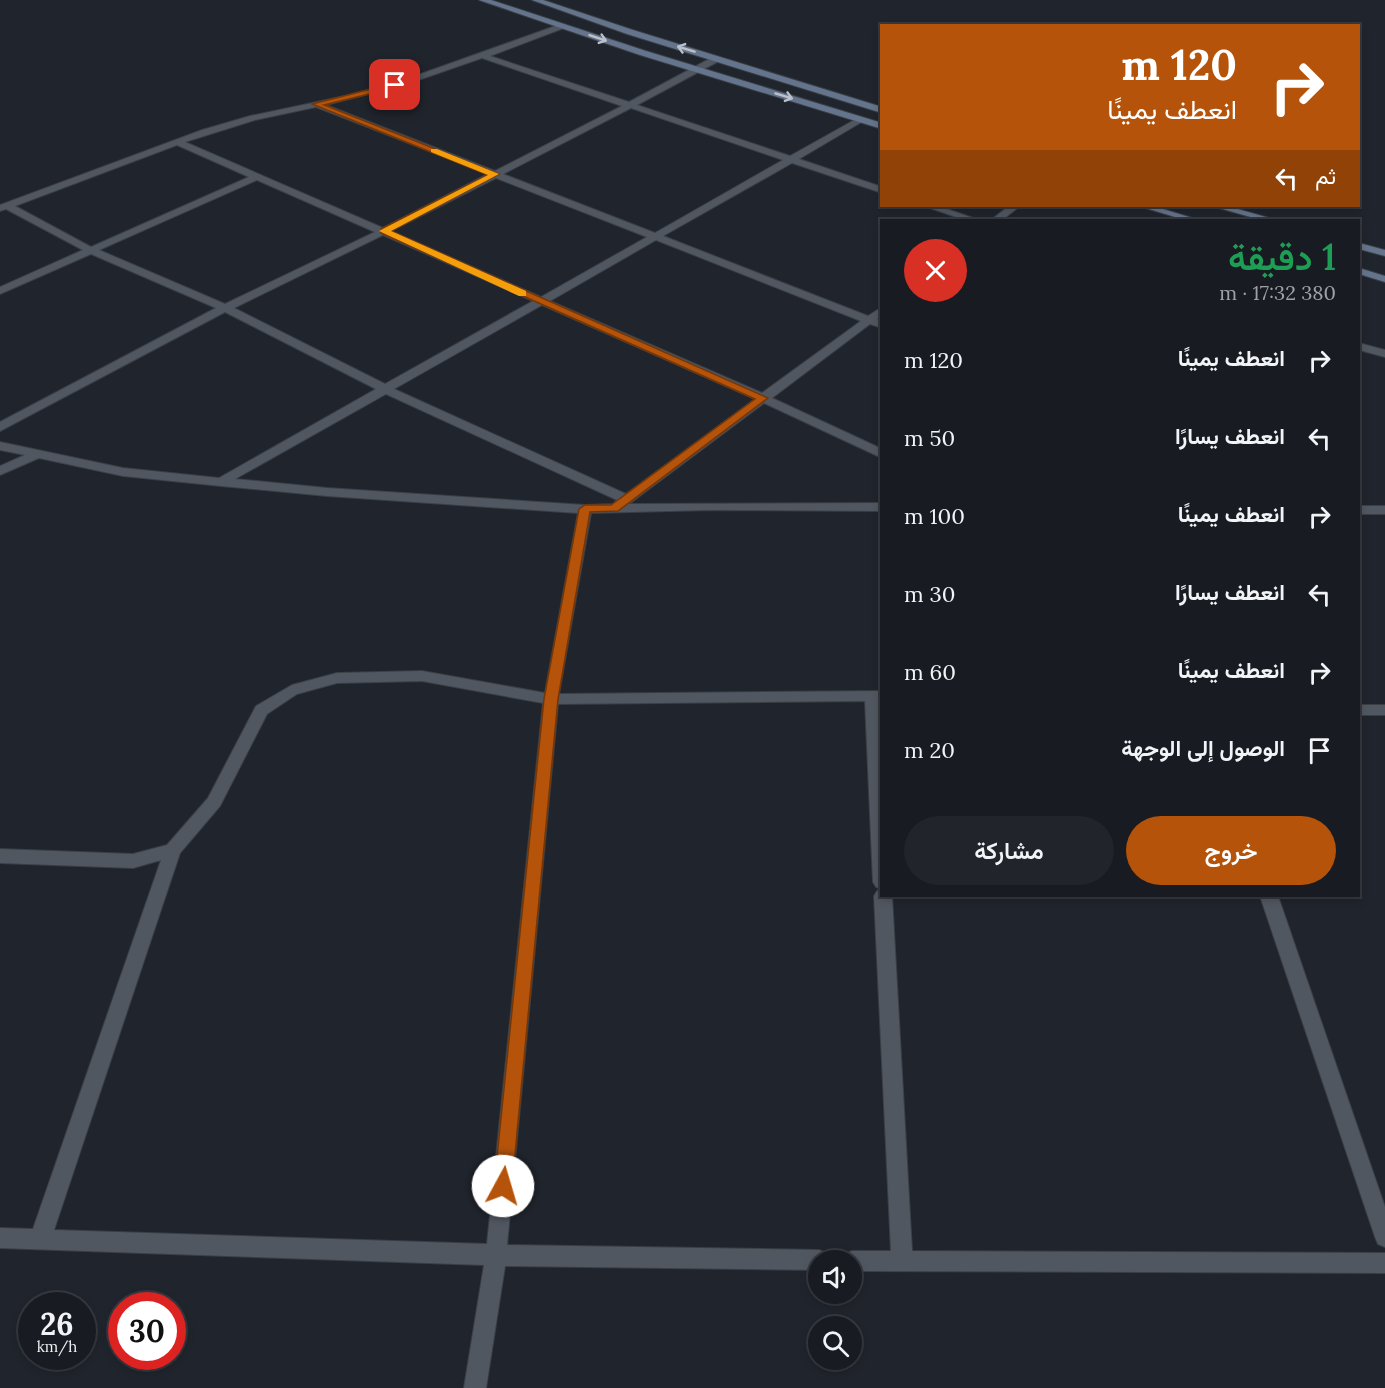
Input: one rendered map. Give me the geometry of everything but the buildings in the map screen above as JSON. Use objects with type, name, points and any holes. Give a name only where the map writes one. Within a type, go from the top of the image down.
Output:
[{"type":"street","points":[[483,0],[880,125]]},
{"type":"street","points":[[536,0],[880,109]]},
{"type":"street","points":[[3,206],[178,142],[255,117],[400,84],[561,26]]},
{"type":"street","points":[[480,55],[880,189]]},
{"type":"street","points":[[0,427],[225,308],[384,231],[717,59]]},
{"type":"street","points":[[316,104],[880,324]]},
{"type":"street","points":[[221,482],[861,120]]},
{"type":"street","points":[[178,142],[763,398],[880,453]]},
{"type":"street","points":[[0,291],[258,176]]},
{"type":"street","points":[[3,206],[92,251],[225,308],[620,504]]},
{"type":"street","points":[[932,207],[971,219]]},
{"type":"street","points":[[997,219],[1015,207]]},
{"type":"street","points":[[1148,207],[1190,219]]},
{"type":"street","points":[[1221,207],[1266,219]]},
{"type":"street","points":[[1360,246],[1385,253]]},
{"type":"street","points":[[1360,271],[1385,279]]},
{"type":"street","points":[[620,504],[880,311]]},
{"type":"street","points":[[1360,346],[1385,354]]},
{"type":"street","points":[[0,446],[123,472],[327,492],[585,509],[620,504],[880,507]]},
{"type":"street","points":[[0,471],[36,455]]},
{"type":"street","points":[[475,1388],[496,1255],[551,699],[585,509]]},
{"type":"street","points":[[1360,510],[1385,510]]},
{"type":"street","points":[[40,1239],[173,850],[214,802],[261,710],[292,690],[337,678],[422,676],[551,699],[877,696],[880,808]]},
{"type":"street","points":[[1360,710],[1385,710]]},
{"type":"street","points":[[0,856],[133,861],[173,850]]},
{"type":"street","points":[[883,897],[902,1262]]},
{"type":"street","points":[[1269,897],[1385,1237]]},
{"type":"street","points":[[0,1238],[496,1255],[808,1260]]},
{"type":"street","points":[[862,1261],[1385,1263]]},
{"type":"slow traffic","points":[[434,151],[495,174],[384,231],[523,293]]},
{"type":"route","points":[[395,85],[316,104],[495,174],[384,231],[763,398],[614,508],[585,509],[551,699],[503,1186]]}]
